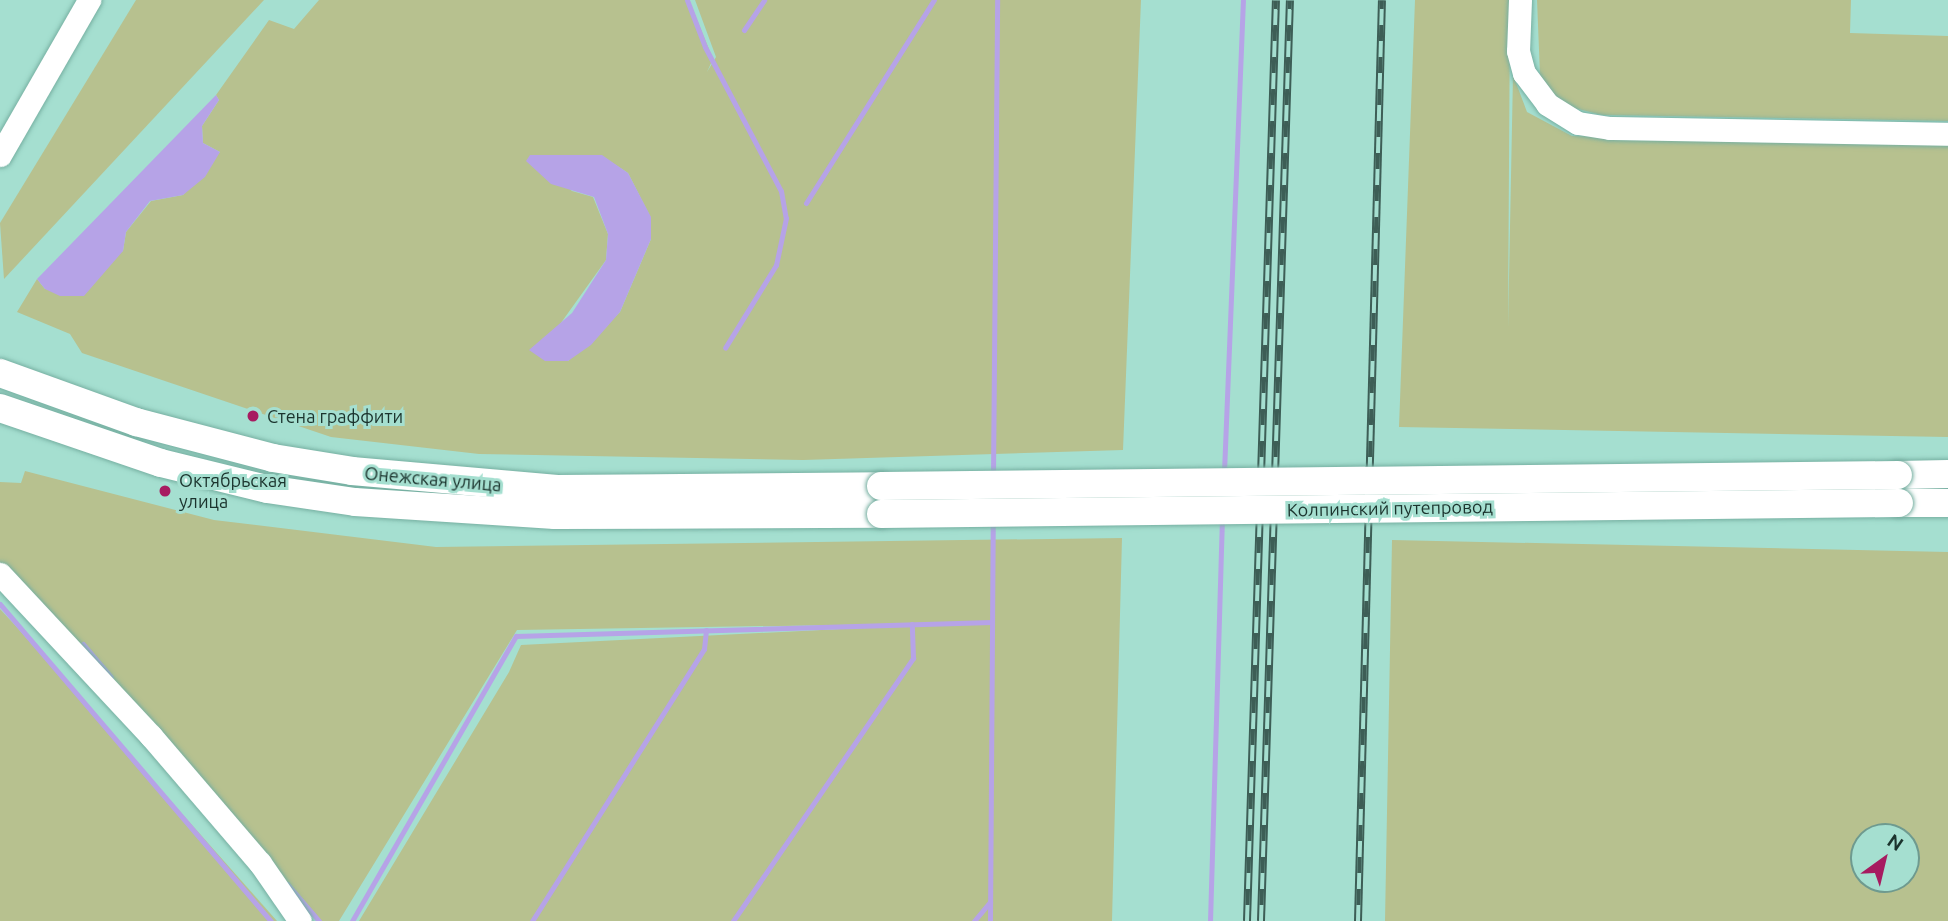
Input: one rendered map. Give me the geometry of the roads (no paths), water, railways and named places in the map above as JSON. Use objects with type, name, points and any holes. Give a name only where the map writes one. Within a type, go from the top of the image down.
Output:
[{"type":"main road","name":"Онежская улица","points":[[0,373],[136,422],[273,458],[352,471],[557,489],[881,500]]},
{"type":"main road","name":"Онежская улица","points":[[0,408],[161,463],[267,489],[355,502],[555,515],[881,500]]},
{"type":"main road","name":"Колпинский путепровод","points":[[881,500],[1948,474]]},
{"type":"main road","name":"Колпинский путепровод","points":[[881,500],[1948,503]]},
{"type":"street","points":[[0,155],[89,0]]},
{"type":"street","points":[[1520,0],[1518,51],[1524,73],[1546,104],[1578,123],[1610,128],[1948,134]]},
{"type":"street","points":[[0,574],[160,747],[260,863],[300,921]]},
{"type":"waterway","points":[[687,0],[705,47],[781,191],[786,218],[776,265],[725,348]]},
{"type":"waterway","points":[[744,30],[764,0]]},
{"type":"waterway","points":[[806,203],[934,0]]},
{"type":"waterway","points":[[993,476],[997,0]]},
{"type":"waterway","points":[[1224,472],[1243,0]]},
{"type":"waterway","points":[[1210,921],[1222,517]]},
{"type":"waterway","points":[[990,921],[993,521]]},
{"type":"waterway","points":[[0,604],[271,921]]},
{"type":"waterway","points":[[352,921],[516,636],[992,622]]},
{"type":"waterway","points":[[733,921],[913,658],[912,624]]},
{"type":"waterway","points":[[532,921],[704,649],[706,630]]},
{"type":"waterway","points":[[83,644],[111,677]]},
{"type":"waterway","points":[[287,884],[319,921]]},
{"type":"waterway","points":[[974,921],[990,902]]},
{"type":"railway","points":[[1247,921],[1276,0]]},
{"type":"railway","points":[[1261,921],[1290,0]]},
{"type":"railway","points":[[1358,921],[1382,0]]},
{"type":"place","name":"Стена граффити","points":[[253,416]]},
{"type":"place","name":"Октябрьская улица","points":[[165,491]]}]
